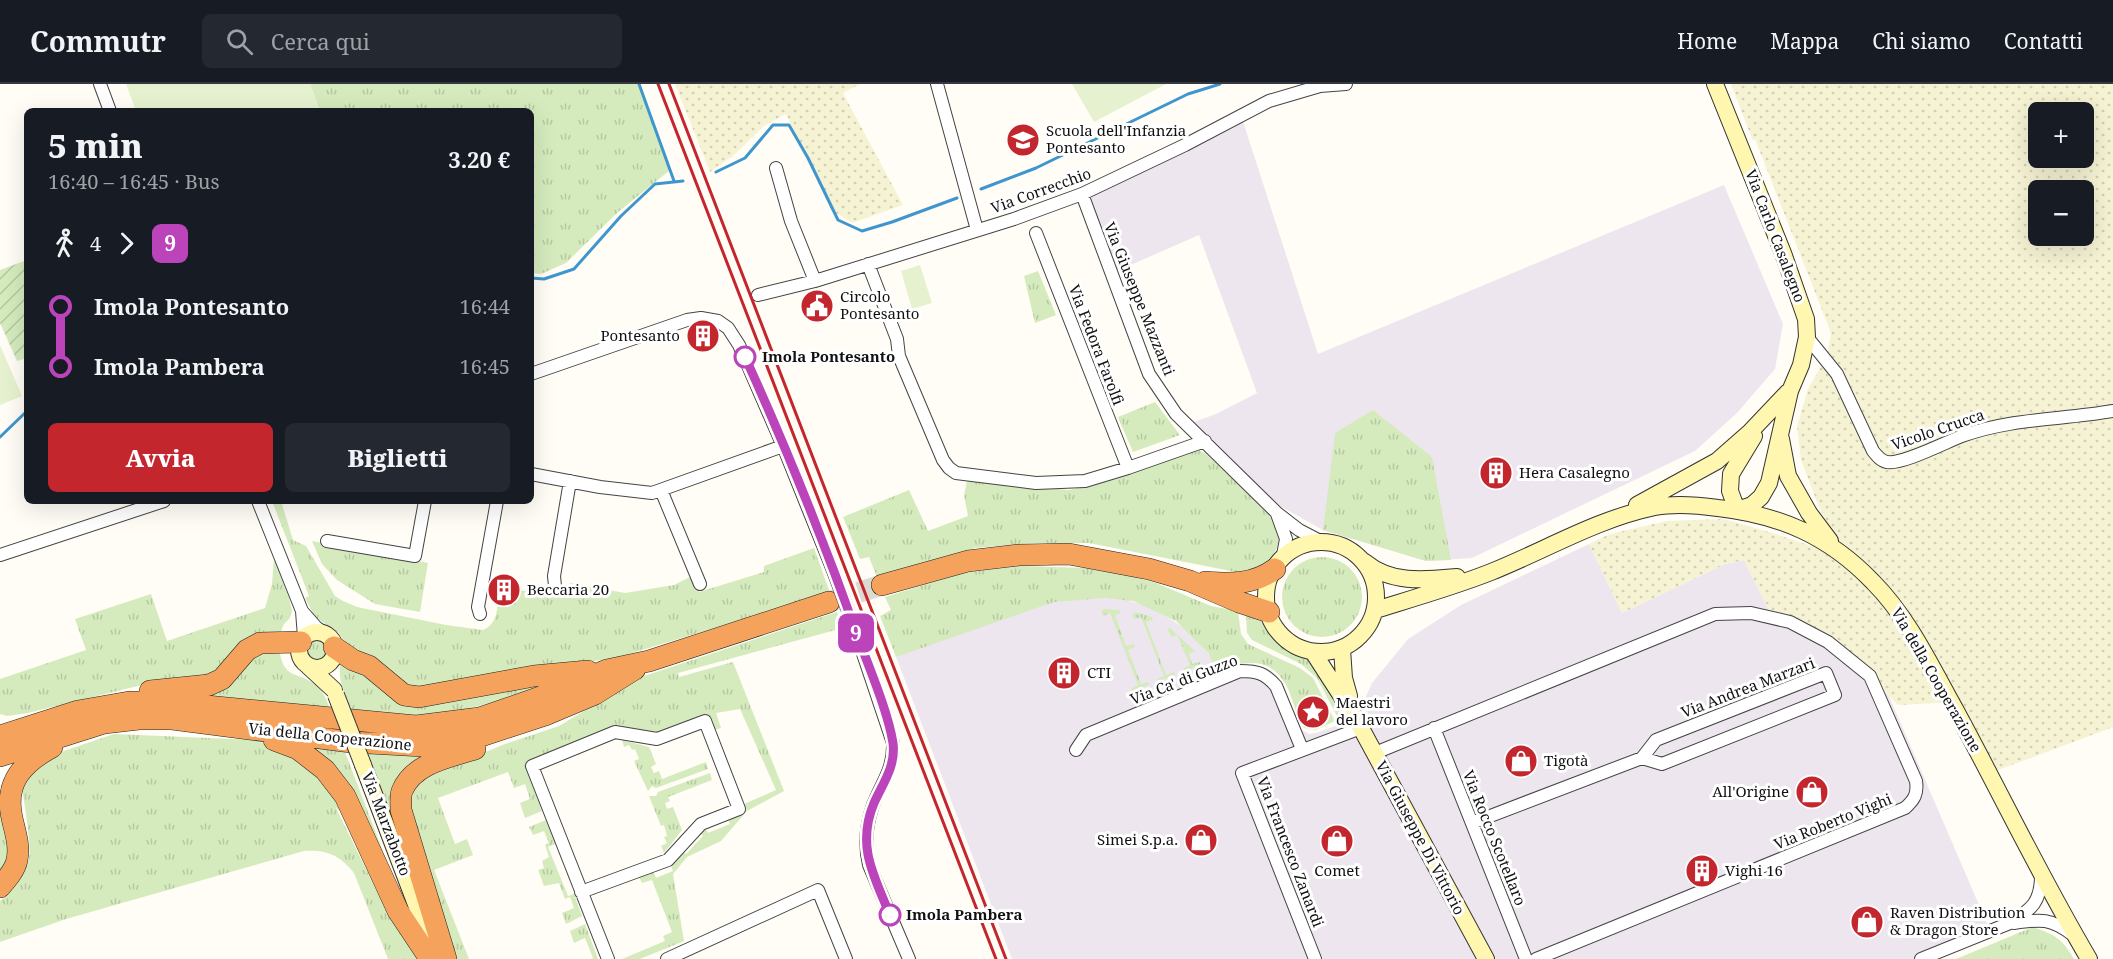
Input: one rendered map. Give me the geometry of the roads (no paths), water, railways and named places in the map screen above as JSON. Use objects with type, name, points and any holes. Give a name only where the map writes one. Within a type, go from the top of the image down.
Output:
[{"type":"highway","points":[[882,585],[968,561],[1039,555],[1069,554],[1190,581],[1231,584],[1252,581],[1278,564]]},
{"type":"highway","points":[[1190,581],[1269,612]]},
{"type":"highway","name":"Via della Cooperazione","points":[[0,736],[81,710],[129,702],[165,702],[416,726],[480,718],[552,693],[607,670],[649,661],[829,602]]},
{"type":"highway","points":[[0,721],[41,718],[81,710],[129,695],[155,690],[209,685],[222,679],[248,650],[260,643],[302,639]]},
{"type":"highway","points":[[331,648],[369,666],[404,695],[419,697],[534,676],[607,670]]},
{"type":"highway","name":"Via della Cooperazione","points":[[0,756],[104,723],[139,719],[172,719],[351,742],[423,746],[469,740],[545,715],[596,694],[649,661]]},
{"type":"highway","points":[[446,959],[401,810],[401,793],[405,785],[425,766],[545,725],[596,694]]},
{"type":"highway","points":[[0,887],[17,861],[18,839],[6,807],[16,777],[36,755],[59,742],[104,723]]},
{"type":"highway","points":[[234,727],[298,749],[325,770],[345,796],[398,911],[430,959]]},
{"type":"street","points":[[100,84],[109,108]]},
{"type":"street","points":[[937,84],[977,230]]},
{"type":"street","name":"Via Correcchio","points":[[758,294],[814,281],[977,230],[1082,194],[1185,146],[1269,101],[1320,86],[1346,84]]},
{"type":"street","name":"Via Carlo Casalegno","points":[[1716,84],[1783,253],[1806,319],[1807,337],[1801,365],[1790,391],[1769,483],[1761,497],[1752,506],[1737,510],[1730,491],[1731,474],[1746,447],[1771,411]]},
{"type":"street","points":[[776,168],[791,221],[814,281]]},
{"type":"street","name":"Via Giuseppe Mazzanti","points":[[1082,194],[1149,374],[1176,414],[1277,513],[1299,530],[1324,543]]},
{"type":"street","name":"Via Fedora Farolfi","points":[[1036,233],[1128,468]]},
{"type":"street","points":[[868,264],[897,339],[899,356],[943,460],[956,473],[1036,483],[1084,481],[1205,441]]},
{"type":"street","points":[[534,373],[687,320],[701,318],[718,321],[728,328],[750,370],[783,446],[834,573],[893,743],[890,770],[868,820],[866,850],[869,865],[909,959]]},
{"type":"street","name":"Vicolo Crucca","points":[[1807,337],[1837,374],[1873,451],[1883,461],[1889,463],[1984,428],[2113,411]]},
{"type":"street","name":"Via Carlo Casalegno","points":[[1612,518],[1717,461],[1790,391]]},
{"type":"street","name":"Via Carlo Casalegno","points":[[1781,435],[1788,476],[1809,513],[1836,549]]},
{"type":"street","points":[[534,475],[633,492],[652,493],[783,446]]},
{"type":"street","points":[[555,586],[554,576],[570,481]]},
{"type":"street","points":[[661,490],[700,584]]},
{"type":"street","points":[[0,555],[155,504]]},
{"type":"street","points":[[259,504],[302,611],[331,648]]},
{"type":"street","points":[[327,541],[415,556],[424,504]]},
{"type":"street","points":[[480,614],[478,607],[496,504]]},
{"type":"street","name":"Via della Cooperazione","points":[[1375,610],[1491,572],[1612,518],[1672,505],[1737,510],[1793,525],[1836,549],[1875,583],[1893,605],[1909,629],[1984,763],[2041,874],[2089,959]]},
{"type":"street","name":"Via Giuseppe Mazzanti","points":[[1277,513],[1286,539],[1278,564]]},
{"type":"street","points":[[1324,543],[1343,547],[1352,552],[1360,559],[1372,577],[1376,599],[1371,622],[1363,633],[1342,649],[1313,652],[1290,642],[1281,634],[1269,612],[1266,597],[1269,582],[1278,564],[1301,547],[1324,543]]},
{"type":"street","name":"Via della Cooperazione","points":[[1352,552],[1376,572],[1398,579],[1433,579],[1491,572]]},
{"type":"street","points":[[302,611],[300,658],[308,666],[320,668],[331,648]]},
{"type":"street","name":"Via Roberto Vighi","points":[[1375,753],[1715,614],[1751,613],[1791,622],[1828,642],[1870,676],[1916,781],[1917,793],[1905,808],[1536,959]]},
{"type":"street","points":[[302,639],[315,632],[331,648]]},
{"type":"street","name":"Via Marzabotto","points":[[331,648],[335,692],[437,959]]},
{"type":"street","name":"Via Giuseppe Di Vittorio","points":[[1342,649],[1344,678],[1358,723]]},
{"type":"street","name":"Via Giuseppe Di Vittorio","points":[[1313,652],[1375,753],[1486,959]]},
{"type":"street","name":"Via Marzabotto","points":[[308,666],[335,692]]},
{"type":"street","name":"Via Ca' di Guzzo","points":[[1076,750],[1086,735],[1240,671],[1262,673],[1276,686],[1302,749]]},
{"type":"street","name":"Via Andrea Marzari","points":[[1472,823],[1642,758],[1656,740],[1826,673],[1835,695],[1662,764],[1642,758]]},
{"type":"street","points":[[581,892],[668,861],[701,824],[739,809],[705,721],[657,739],[615,732],[532,766],[581,892],[608,959]]},
{"type":"street","name":"Via Francesco Zanardi","points":[[1315,959],[1242,773],[1358,723]]},
{"type":"street","name":"Via Rocco Scotellaro","points":[[1434,728],[1526,959]]},
{"type":"street","points":[[2034,904],[2041,890],[2041,874]]},
{"type":"street","points":[[667,959],[692,954],[818,890],[846,959]]},
{"type":"street","points":[[2010,924],[2038,902],[2057,903]]},
{"type":"street","points":[[1921,959],[2010,924],[2047,917],[2057,903]]},
{"type":"street","points":[[2040,919],[2058,924],[2076,937]]},
{"type":"waterway","points":[[639,84],[674,181]]},
{"type":"waterway","points":[[981,189],[1036,168],[1188,94],[1220,84]]},
{"type":"waterway","points":[[716,172],[745,158],[773,125],[789,125],[838,220],[862,231],[957,198]]},
{"type":"waterway","points":[[534,278],[544,279],[574,269],[621,216],[655,184],[683,181]]},
{"type":"waterway","points":[[0,437],[24,414]]},
{"type":"tunnel","points":[[829,602],[882,585]]},
{"type":"railway","points":[[658,84],[996,959]]},
{"type":"railway","points":[[669,84],[1006,959]]},
{"type":"place","name":"Scuola dell'Infanzia Pontesanto","points":[[1023,140]]},
{"type":"place","name":"Circolo Pontesanto","points":[[817,306]]},
{"type":"place","name":"Pontesanto","points":[[703,336]]},
{"type":"place","name":"Imola Pontesanto","points":[[745,357]]},
{"type":"place","name":"Hera Casalegno","points":[[1496,473]]},
{"type":"place","name":"Beccaria 20","points":[[504,590]]},
{"type":"place","name":"CTI","points":[[1064,673]]},
{"type":"place","name":"Maestri del lavoro","points":[[1313,712]]},
{"type":"place","name":"Tigotà","points":[[1521,761]]},
{"type":"place","name":"All'Origine","points":[[1812,792]]},
{"type":"place","name":"Simei S.p.a.","points":[[1201,840]]},
{"type":"place","name":"Comet","points":[[1337,841]]},
{"type":"place","name":"Vighi 16","points":[[1702,871]]},
{"type":"place","name":"Imola Pambera","points":[[890,915]]},
{"type":"place","name":"Raven Distribution & Dragon Store","points":[[1867,922]]}]
